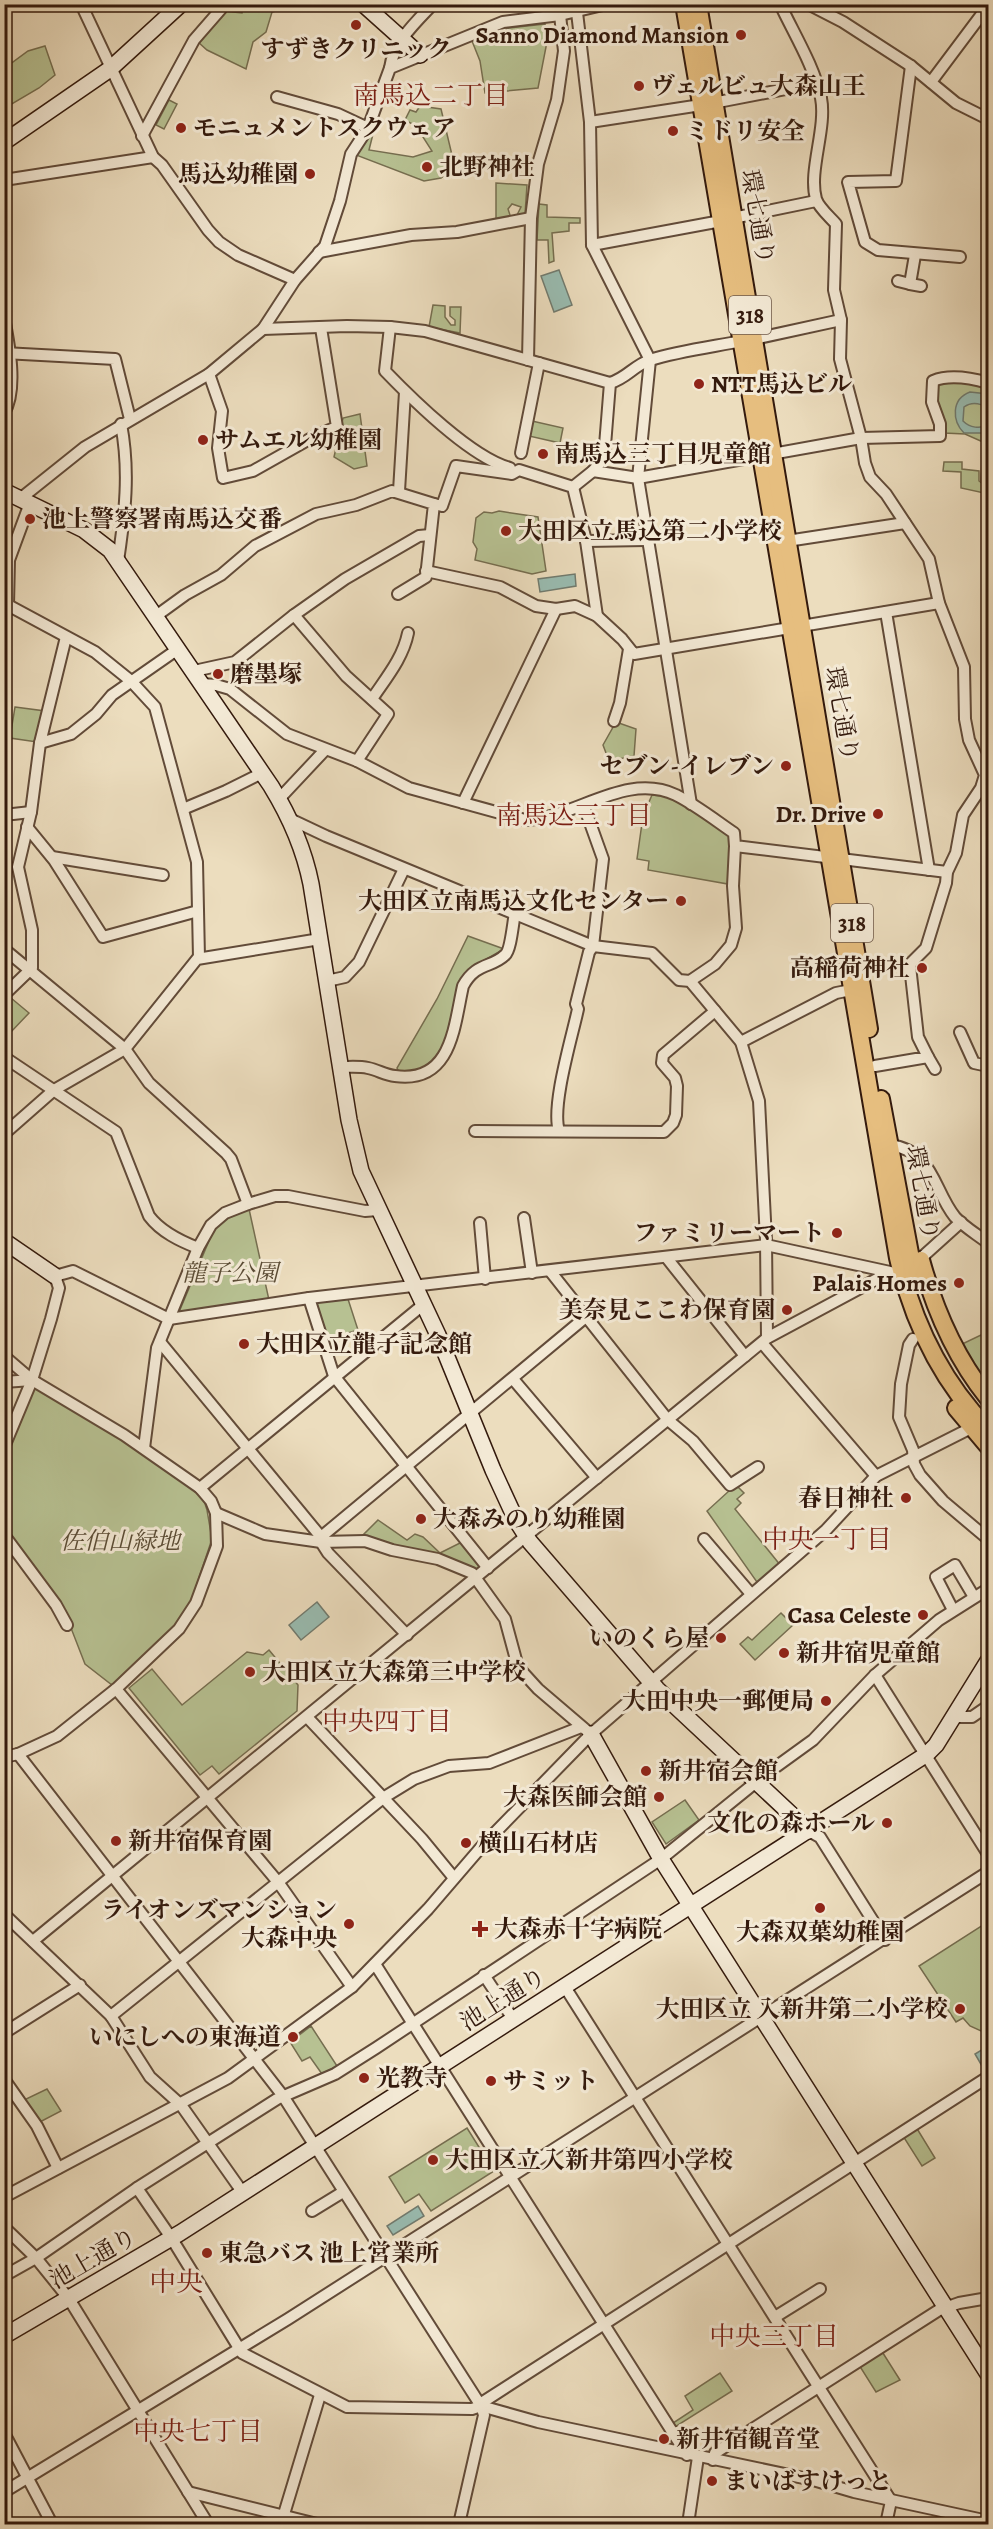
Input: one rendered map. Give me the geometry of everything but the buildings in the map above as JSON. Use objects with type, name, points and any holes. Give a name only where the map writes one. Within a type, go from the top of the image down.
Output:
[{"type":"main road","name":"環七通り","points":[[684,4],[707,104],[835,858],[890,1145],[897,1220]]},
{"type":"main road","name":"環七通り","points":[[698,4],[707,104]]},
{"type":"main road","name":"環七通り","points":[[766,456],[787,541],[796,627]]},
{"type":"main road","name":"環七通り","points":[[835,858],[851,990],[897,1220],[935,1335],[963,1393],[988,1413]]},
{"type":"main road","points":[[897,1220],[920,1259],[933,1301],[951,1341],[988,1398]]},
{"type":"main road","name":"318","points":[[894,1265],[897,1220]]},
{"type":"main road","name":"環七通り","points":[[894,1265],[940,1367],[963,1393],[988,1429]]},
{"type":"main road","points":[[894,1265],[914,1339],[940,1385],[971,1428],[988,1446]]},
{"type":"street","points":[[81,4],[153,157],[162,165],[208,230],[224,247],[295,280]]},
{"type":"street","points":[[4,142],[110,69],[181,4]]},
{"type":"street","points":[[363,4],[420,56]]},
{"type":"street","points":[[4,1134],[54,1090],[125,1049],[199,958],[197,862],[155,707],[131,681],[94,652],[7,604],[9,560],[25,501],[85,447],[209,374],[263,329],[295,280],[324,246],[340,201],[351,154],[368,128],[391,60],[411,27],[433,4]]},
{"type":"street","points":[[390,68],[503,22],[560,15],[577,8],[607,4]]},
{"type":"street","points":[[780,4],[817,83],[821,100],[822,117],[816,174],[816,201],[836,224],[834,290],[841,320],[840,359],[861,438],[865,463],[870,477],[886,494],[929,559],[939,603],[964,667],[966,682],[964,706],[969,740],[985,775],[981,788],[963,815],[956,853],[947,872],[946,883],[926,948],[910,966],[918,1037],[935,1069]]},
{"type":"street","points":[[808,4],[843,22],[911,66],[956,103],[988,119]]},
{"type":"street","points":[[931,82],[988,6]]},
{"type":"street","points":[[142,136],[194,40],[222,8]]},
{"type":"street","points":[[577,8],[590,122],[592,245],[650,360],[638,478],[646,540],[691,804]]},
{"type":"street","points":[[528,360],[531,218],[538,164],[558,100],[564,51],[560,15]]},
{"type":"street","points":[[911,66],[896,181],[848,182],[865,242],[878,250],[915,255],[960,257]]},
{"type":"street","points":[[590,122],[707,104],[817,83]]},
{"type":"street","points":[[277,97],[338,114],[368,128]]},
{"type":"street","points":[[4,180],[153,157]]},
{"type":"street","points":[[592,245],[816,201]]},
{"type":"street","points":[[319,252],[531,218]]},
{"type":"street","points":[[910,284],[915,255]]},
{"type":"street","points":[[898,281],[921,286]]},
{"type":"street","points":[[4,318],[10,404],[4,413]]},
{"type":"street","points":[[263,329],[347,326],[425,331],[610,383],[623,379],[634,367],[650,360],[841,320]]},
{"type":"street","points":[[390,327],[385,371],[405,392],[483,457],[497,464],[573,487]]},
{"type":"street","points":[[209,374],[222,411],[218,448],[223,478],[253,471],[315,436],[337,427],[321,328]]},
{"type":"street","points":[[8,353],[115,358],[125,422],[128,470],[126,510],[118,561]]},
{"type":"street","points":[[521,453],[539,363]]},
{"type":"street","points":[[593,471],[638,478],[861,438],[940,436],[940,424],[932,402],[933,381],[943,376],[974,378],[988,383]]},
{"type":"street","points":[[573,487],[593,471],[604,458],[610,383]]},
{"type":"street","points":[[399,491],[405,392]]},
{"type":"street","points":[[156,616],[221,575],[255,546],[316,514],[356,505],[392,491],[399,491],[442,506],[456,466],[512,474],[519,470]]},
{"type":"street","points":[[573,487],[586,541],[597,616]]},
{"type":"street","points":[[4,491],[96,537],[118,561],[262,773],[290,819],[308,867],[355,1150],[364,1180],[415,1286],[493,1470],[525,1536],[651,1682],[756,1782],[809,1830],[820,1837],[885,1940]]},
{"type":"street","points":[[398,594],[426,577],[434,504]]},
{"type":"street","points":[[787,541],[904,523]]},
{"type":"street","points":[[198,678],[235,662],[294,615],[345,579],[395,548],[419,536],[430,535]]},
{"type":"street","points":[[586,541],[646,540]]},
{"type":"street","points":[[426,571],[500,587],[536,606],[556,609],[575,606],[597,616],[634,654],[939,603]]},
{"type":"street","points":[[464,802],[556,609]]},
{"type":"street","points":[[886,612],[929,870]]},
{"type":"street","points":[[294,615],[346,676],[388,714],[357,761]]},
{"type":"street","points":[[372,699],[399,659],[408,633]]},
{"type":"street","points":[[4,995],[32,968],[32,930],[18,867],[31,812],[40,743],[66,637]]},
{"type":"street","points":[[40,743],[71,734],[96,714],[112,695],[178,649]]},
{"type":"street","points":[[614,721],[620,703],[629,649]]},
{"type":"street","points":[[198,678],[230,688],[287,734],[357,761],[409,788],[525,820],[540,820],[623,791],[642,788],[666,792],[691,804],[734,833],[733,886],[736,928],[731,945],[715,964],[690,981],[679,980],[652,953],[593,946],[404,869],[290,819]]},
{"type":"street","points":[[279,799],[325,750]]},
{"type":"street","points":[[183,809],[262,773]]},
{"type":"street","points":[[559,1131],[557,1124],[561,1090],[578,1009],[576,1004],[589,952],[593,946],[603,860],[584,806]]},
{"type":"street","points":[[4,815],[31,812]]},
{"type":"street","points":[[27,827],[52,857],[104,937],[198,910]]},
{"type":"street","points":[[735,846],[947,872]]},
{"type":"street","points":[[52,857],[163,875]]},
{"type":"street","points":[[327,981],[345,977],[359,962],[404,869]]},
{"type":"street","points":[[341,1066],[370,1068],[387,1076],[399,1077],[421,1074],[432,1069],[444,1058],[450,1044],[463,986],[467,978],[481,966],[505,956],[515,914]]},
{"type":"street","points":[[199,958],[320,939]]},
{"type":"street","points":[[4,949],[125,1049],[150,1083],[226,1153],[231,1159],[248,1204]]},
{"type":"street","points":[[690,981],[741,1042],[759,1101],[766,1245],[765,1341],[876,1476]]},
{"type":"street","points":[[741,1042],[836,993],[851,990]]},
{"type":"street","points":[[475,1131],[664,1132],[673,1124],[676,1115],[677,1086],[675,1078],[662,1063],[663,1055],[715,1011]]},
{"type":"street","points":[[960,1032],[974,1063],[988,1066]]},
{"type":"street","points":[[4,1057],[116,1132],[148,1216],[155,1224],[183,1242],[198,1248]]},
{"type":"street","points":[[875,1066],[928,1057]]},
{"type":"street","points":[[890,1145],[907,1149],[930,1169],[955,1217],[988,1243]]},
{"type":"street","points":[[144,1448],[153,1372],[160,1342],[198,1248],[211,1225],[225,1213],[275,1196],[378,1210]]},
{"type":"street","points":[[524,1218],[532,1273]]},
{"type":"street","points":[[920,1259],[961,1222]]},
{"type":"street","points":[[480,1223],[485,1279]]},
{"type":"street","points":[[4,1241],[55,1276],[59,1288],[32,1380],[4,1447]]},
{"type":"street","points":[[55,1276],[74,1270],[169,1319],[309,1298],[766,1245],[894,1265]]},
{"type":"street","points":[[666,1257],[745,1356]]},
{"type":"street","points":[[33,1941],[745,1356],[765,1341],[894,1265]]},
{"type":"street","points":[[550,1271],[668,1420],[693,1441],[729,1485],[758,1467]]},
{"type":"street","points":[[309,1298],[334,1376],[488,1568]]},
{"type":"street","points":[[200,1488],[423,1304]]},
{"type":"street","points":[[321,1539],[587,1316]]},
{"type":"street","points":[[914,1339],[909,1346],[901,1384],[899,1417],[912,1450],[912,1458],[920,1475],[943,1501],[988,1539]]},
{"type":"street","points":[[160,1342],[321,1539],[328,1553],[350,1579],[407,1635]]},
{"type":"street","points":[[4,1356],[32,1380],[144,1448],[200,1488],[211,1501],[216,1513],[218,1546],[196,1603],[179,1629],[116,1689],[57,1736],[18,1754],[4,1757]]},
{"type":"street","points":[[513,1379],[597,1478]]},
{"type":"street","points":[[4,1382],[32,1380]]},
{"type":"street","points":[[4,2197],[228,2078],[352,1987],[550,1775],[586,1730],[651,1682],[826,1530],[876,1476],[971,1428]]},
{"type":"street","points":[[216,1513],[265,1534],[365,1541],[392,1550],[438,1559],[472,1573],[476,1577],[505,1619],[518,1667],[586,1730],[661,1858],[988,2374]]},
{"type":"street","points":[[4,1535],[56,1605],[67,1625]]},
{"type":"street","points":[[704,1539],[751,1594]]},
{"type":"street","points":[[953,1610],[936,1577],[955,1565],[974,1597]]},
{"type":"street","points":[[4,2276],[36,2258],[137,2188],[283,2096],[335,2074],[661,1858],[813,1740],[875,1675],[953,1610],[988,1589]]},
{"type":"street","name":"池上通り","points":[[4,2336],[172,2239],[927,1754],[936,1745],[988,1661]]},
{"type":"street","points":[[875,1675],[988,1854]]},
{"type":"street","points":[[116,1689],[278,1882],[352,1987]]},
{"type":"street","points":[[954,1717],[972,1717],[988,1706]]},
{"type":"street","points":[[307,1717],[422,1839],[454,1878]]},
{"type":"street","points":[[111,2016],[383,1798],[414,1779],[449,1766],[489,1763],[586,1730]]},
{"type":"street","points":[[18,1754],[283,2096],[314,2148],[481,2406],[484,2415],[459,2524]]},
{"type":"street","points":[[4,2492],[512,2178],[988,1872]]},
{"type":"street","points":[[4,1914],[111,2016],[150,2077],[181,2105],[206,2144],[243,2193]]},
{"type":"street","points":[[375,1964],[604,2323],[693,2456],[688,2524]]},
{"type":"street","points":[[484,1975],[513,2019]]},
{"type":"street","points":[[4,2033],[80,1985]]},
{"type":"street","points":[[565,1987],[891,2500],[886,2524]]},
{"type":"street","points":[[481,2406],[483,2402],[604,2323],[988,2077]]},
{"type":"street","points":[[4,2079],[37,2126],[58,2168]]},
{"type":"street","points":[[137,2188],[172,2239],[242,2353],[347,2408],[472,2409],[481,2406],[538,2422],[813,2480],[988,2521]]},
{"type":"street","points":[[312,2211],[343,2192]]},
{"type":"street","points":[[4,2227],[36,2258],[69,2299],[208,2524]]},
{"type":"street","points":[[775,2317],[820,2289]]},
{"type":"street","points":[[713,2460],[715,2453],[946,2307],[988,2298]]},
{"type":"street","points":[[283,2520],[320,2395]]},
{"type":"street","points":[[4,2433],[52,2524]]},
{"type":"street","points":[[188,2492],[283,2520],[317,2524]]},
{"type":"green space","points":[[243,5],[298,5],[272,12],[266,32],[253,42],[246,69],[207,50],[198,42],[224,11],[242,13]]},
{"type":"green space","points":[[545,24],[546,47],[538,88],[485,93],[480,61],[472,41],[509,28]]},
{"type":"green space","points":[[45,46],[55,75],[39,88],[5,108],[5,68],[28,51]]},
{"type":"green space","points":[[169,100],[177,104],[164,129],[156,125]]},
{"type":"green space","points":[[420,106],[441,109],[452,155],[449,172],[441,178],[424,181],[356,155],[371,132],[373,134],[369,150],[413,157],[432,151],[416,126],[405,120],[410,110],[416,112]]},
{"type":"green space","points":[[496,183],[527,185],[525,214],[517,215],[521,207],[512,204],[508,209],[510,215],[507,219],[496,220]]},
{"type":"green space","points":[[539,204],[547,205],[547,217],[580,218],[580,223],[569,223],[569,231],[552,233],[554,261],[549,263],[548,240],[537,240]]},
{"type":"green space","points":[[433,305],[445,306],[445,317],[451,325],[455,325],[455,320],[450,316],[450,307],[461,307],[460,333],[429,327]]},
{"type":"green space","points":[[933,381],[973,382],[988,387],[988,486],[981,481],[983,442],[965,434],[944,433],[935,405]]},
{"type":"green space","points":[[360,414],[367,466],[354,469],[334,457],[343,418]]},
{"type":"green space","points":[[532,421],[563,428],[560,443],[529,436]]},
{"type":"green space","points":[[944,462],[962,462],[962,469],[979,471],[979,481],[988,488],[984,493],[961,488],[961,472],[943,471]]},
{"type":"green space","points":[[499,511],[538,517],[546,571],[532,574],[475,560],[477,549],[473,542],[476,518],[484,512]]},
{"type":"green space","points":[[15,707],[45,711],[37,742],[10,738]]},
{"type":"green space","points":[[616,722],[636,729],[634,756],[609,761],[603,745]]},
{"type":"green space","points":[[652,795],[672,797],[732,834],[728,884],[648,870],[649,861],[637,859],[643,816]]},
{"type":"green space","points":[[468,936],[504,949],[476,965],[456,995],[445,1043],[433,1062],[417,1071],[399,1072],[397,1068],[437,999]]},
{"type":"green space","points":[[11,998],[29,1013],[10,1033],[5,1028],[4,1004]]},
{"type":"green space","name":"龍子公園","points":[[249,1209],[269,1300],[179,1312],[214,1229],[226,1218]]},
{"type":"green space","points":[[347,1296],[358,1330],[328,1339],[316,1301]]},
{"type":"green space","points":[[981,1335],[988,1347],[988,1383],[958,1346]]},
{"type":"green space","name":"佐伯山緑地","points":[[35,1384],[200,1488],[207,1510],[212,1539],[184,1622],[179,1629],[112,1685],[85,1664],[71,1628],[55,1600],[5,1530],[4,1452]]},
{"type":"green space","points":[[737,1486],[744,1493],[737,1499],[741,1503],[735,1509],[781,1566],[759,1585],[707,1511]]},
{"type":"green space","points":[[378,1520],[407,1540],[415,1534],[423,1537],[440,1553],[462,1542],[483,1566],[478,1571],[361,1537]]},
{"type":"green space","points":[[781,1613],[793,1625],[755,1660],[740,1644],[748,1637],[752,1640]]},
{"type":"green space","points":[[269,1650],[298,1685],[297,1711],[219,1774],[212,1766],[200,1775],[129,1688],[152,1669],[182,1705],[247,1652],[263,1655]]},
{"type":"green space","points":[[685,1800],[699,1820],[666,1844],[652,1822]]},
{"type":"green space","points":[[986,1923],[988,1928],[988,2026],[981,2031],[970,2026],[963,2018],[956,2022],[919,1966]]},
{"type":"green space","points":[[311,2026],[337,2066],[322,2074],[310,2057],[302,2061],[290,2042]]},
{"type":"green space","points":[[47,2089],[61,2111],[38,2123],[24,2100]]},
{"type":"green space","points":[[916,2127],[935,2158],[922,2166],[903,2136]]},
{"type":"green space","points":[[467,2128],[494,2171],[431,2211],[419,2194],[405,2203],[389,2177]]},
{"type":"green space","points":[[881,2350],[900,2380],[876,2392],[859,2365]]},
{"type":"green space","points":[[720,2373],[732,2391],[675,2427],[673,2423],[693,2410],[685,2396]]},
{"type":"water","points":[[559,270],[572,305],[554,312],[541,276]]},
{"type":"water","points":[[970,392],[988,394],[988,408],[976,403],[967,405],[964,407],[963,421],[975,427],[988,425],[988,433],[964,433],[957,423],[955,411],[959,400]]},
{"type":"water","points":[[575,574],[576,586],[540,592],[538,579]]},
{"type":"water","points":[[317,1602],[329,1617],[301,1640],[289,1625]]},
{"type":"water","points":[[988,2046],[988,2061],[982,2066],[975,2054]]},
{"type":"water","points":[[418,2206],[424,2216],[393,2235],[387,2226]]},
{"type":"place","name":"すずきクリニック","points":[[356,25]]},
{"type":"place","name":"Sanno Diamond Mansion","points":[[741,35]]},
{"type":"place","name":"ヴェルビュ大森山王","points":[[639,86]]},
{"type":"place","name":"モニュメントスクウェア","points":[[181,128]]},
{"type":"place","name":"ミドリ安全","points":[[673,131]]},
{"type":"place","name":"北野神社","points":[[427,167]]},
{"type":"place","name":"馬込幼稚園","points":[[310,174]]},
{"type":"place","name":"NTT馬込ビル","points":[[699,384]]},
{"type":"place","name":"サムエル幼稚園","points":[[203,440]]},
{"type":"place","name":"南馬込三丁目児童館","points":[[543,454]]},
{"type":"place","name":"池上警察署南馬込交番","points":[[30,519]]},
{"type":"place","name":"大田区立馬込第二小学校","points":[[506,531]]},
{"type":"place","name":"磨墨塚","points":[[218,674]]},
{"type":"place","name":"セブン-イレブン","points":[[786,766]]},
{"type":"place","name":"Dr. Drive","points":[[878,814]]},
{"type":"place","name":"大田区立南馬込文化センター","points":[[681,901]]},
{"type":"place","name":"高稲荷神社","points":[[922,968]]},
{"type":"place","name":"ファミリーマート","points":[[837,1233]]},
{"type":"place","name":"Palais Homes","points":[[959,1283]]},
{"type":"place","name":"美奈見ここわ保育園","points":[[787,1310]]},
{"type":"place","name":"大田区立龍子記念館","points":[[244,1344]]},
{"type":"place","name":"春日神社","points":[[906,1498]]},
{"type":"place","name":"大森みのり幼稚園","points":[[421,1519]]},
{"type":"place","name":"Casa Celeste","points":[[923,1615]]},
{"type":"place","name":"いのくら屋","points":[[721,1638]]},
{"type":"place","name":"新井宿児童館","points":[[784,1653]]},
{"type":"place","name":"大田区立大森第三中学校","points":[[250,1672]]},
{"type":"place","name":"大田中央一郵便局","points":[[826,1701]]},
{"type":"place","name":"新井宿会館","points":[[646,1771]]},
{"type":"place","name":"大森医師会館","points":[[659,1797]]},
{"type":"place","name":"文化の森ホール","points":[[887,1823]]},
{"type":"place","name":"新井宿保育園","points":[[116,1841]]},
{"type":"place","name":"横山石材店","points":[[466,1843]]},
{"type":"place","name":"大森双葉幼稚園","points":[[820,1908]]},
{"type":"place","name":"ライオンズマンション 大森中央","points":[[349,1924]]},
{"type":"place","name":"大森赤十字病院","points":[[480,1929]]},
{"type":"place","name":"大田区立 入新井第二小学校","points":[[960,2009]]},
{"type":"place","name":"いにしへの東海道","points":[[293,2037]]},
{"type":"place","name":"光教寺","points":[[364,2078]]},
{"type":"place","name":"サミット","points":[[491,2081]]},
{"type":"place","name":"大田区立入新井第四小学校","points":[[433,2160]]},
{"type":"place","name":"東急バス 池上営業所","points":[[207,2253]]},
{"type":"place","name":"新井宿観音堂","points":[[664,2439]]},
{"type":"place","name":"まいばすけっと","points":[[712,2481]]},
{"type":"district","name":"南馬込二丁目","points":[[431,95]]},
{"type":"district","name":"南馬込三丁目","points":[[574,815]]},
{"type":"district","name":"中央一丁目","points":[[827,1539]]},
{"type":"district","name":"中央四丁目","points":[[387,1721]]},
{"type":"district","name":"中央","points":[[176,2282]]},
{"type":"district","name":"中央三丁目","points":[[774,2336]]},
{"type":"district","name":"中央七丁目","points":[[198,2431]]}]
